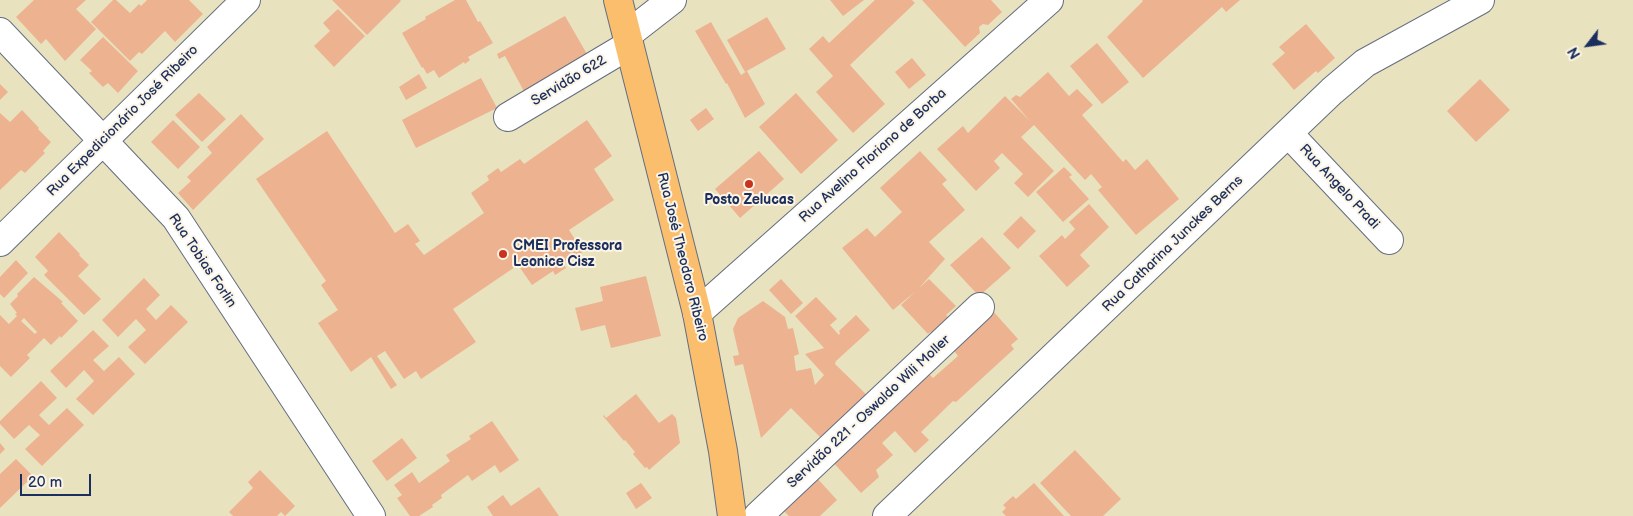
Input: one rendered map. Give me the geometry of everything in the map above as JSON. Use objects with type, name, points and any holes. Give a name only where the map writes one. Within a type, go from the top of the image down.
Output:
[{"type":"main road","name":"Rua José Theodoro Ribeiro","points":[[618,0],[697,313],[723,451],[732,516]]},
{"type":"street","name":"Rua Expedicionário José Ribeiro","points":[[0,242],[246,0]]},
{"type":"street","name":"Servidão 622","points":[[508,117],[628,40],[672,0]]},
{"type":"street","name":"Rua Avelino Floriano de Borba","points":[[697,313],[1049,0]]},
{"type":"street","name":"Rua Catharina Junckes Berns","points":[[887,516],[1332,91],[1365,63],[1480,0]]},
{"type":"street","name":"Rua Tobias Forlin","points":[[0,32],[176,218],[371,516]]},
{"type":"street","name":"Rua Angelo Pradi","points":[[1289,134],[1389,240]]},
{"type":"street","name":"Servidão 221 - Oswaldo Wili Moller","points":[[758,516],[980,307]]},
{"type":"building","points":[[34,0],[86,0],[76,9],[96,29],[65,61],[46,39],[41,44],[16,17]]},
{"type":"building","points":[[113,0],[116,0],[130,13],[139,4],[141,6],[147,0],[189,0],[203,14],[175,42],[165,31],[142,54],[139,52],[130,61],[91,22]]},
{"type":"building","points":[[332,0],[400,0],[401,1],[367,35]]},
{"type":"building","points":[[455,0],[466,0],[478,22],[480,21],[493,43],[468,57],[470,60],[465,64],[464,62],[439,78],[434,70],[427,74],[422,68],[402,33]]},
{"type":"building","points":[[830,0],[864,0],[843,16]]},
{"type":"building","points":[[875,0],[912,0],[915,3],[850,65],[885,104],[853,133],[816,92],[833,76],[809,49],[823,36],[829,43]]},
{"type":"building","points":[[922,0],[991,0],[1002,12],[988,25],[983,24],[979,27],[980,33],[965,47]]},
{"type":"building","points":[[1142,0],[1240,0],[1226,12],[1222,7],[1143,78],[1107,37]]},
{"type":"building","points":[[338,9],[365,36],[334,67],[314,46],[330,31],[323,23]]},
{"type":"building","points":[[565,16],[591,61],[527,97],[505,56],[499,59],[497,54]]},
{"type":"building","points":[[767,17],[786,49],[745,72],[727,40]]},
{"type":"building","points":[[711,22],[741,75],[747,71],[765,104],[745,118],[727,83],[695,31]]},
{"type":"building","points":[[1306,24],[1335,58],[1294,90],[1272,64],[1285,53],[1279,47]]},
{"type":"building","points":[[103,37],[138,71],[118,93],[108,83],[103,87],[89,73],[92,71],[80,60]]},
{"type":"building","points":[[1097,43],[1129,82],[1102,104],[1070,66]]},
{"type":"building","points":[[912,58],[926,75],[909,89],[895,72]]},
{"type":"building","points":[[1048,72],[1069,96],[1077,89],[1093,105],[1082,115],[1123,162],[1126,159],[1135,170],[1147,159],[1179,199],[1136,235],[1098,190],[1102,187],[1091,174],[1085,180],[1034,125],[1021,137],[1054,171],[1028,197],[1014,183],[1023,174],[1002,153],[994,161],[1000,168],[976,191],[937,149],[963,126],[968,133],[1005,96],[1030,121],[1011,99],[1016,95],[1020,97]]},
{"type":"building","points":[[419,74],[427,88],[406,100],[399,87]]},
{"type":"building","points":[[481,78],[497,108],[416,148],[402,120]]},
{"type":"building","points":[[1480,79],[1510,110],[1476,142],[1447,111]]},
{"type":"building","points":[[0,84],[8,92],[0,100]]},
{"type":"building","points":[[199,93],[226,119],[202,142],[175,115]]},
{"type":"building","points":[[796,93],[838,140],[801,174],[759,127]]},
{"type":"building","points":[[706,108],[714,119],[698,131],[690,120]]},
{"type":"building","points":[[22,110],[51,142],[43,151],[45,153],[25,173],[21,170],[0,190],[0,113],[10,122]]},
{"type":"building","points":[[241,114],[264,139],[193,210],[178,193],[191,181],[187,177],[212,153],[207,147]]},
{"type":"building","points":[[173,120],[200,147],[178,169],[151,142]]},
{"type":"building","name":"CMEI Professora Leonice Cisz","points":[[587,120],[612,156],[594,169],[614,200],[569,230],[583,252],[563,263],[566,268],[555,275],[553,271],[532,285],[518,265],[453,309],[476,342],[421,379],[416,371],[404,379],[385,351],[377,356],[397,385],[391,389],[371,357],[351,372],[318,323],[338,310],[321,285],[326,281],[256,179],[327,131],[395,233],[408,224],[420,241],[415,244],[424,255],[484,213],[471,193],[489,180],[487,176],[498,168],[501,172],[520,159],[524,164]]},
{"type":"building","name":"Posto Zelucas","points":[[759,151],[784,179],[740,218],[715,189]]},
{"type":"building","points":[[920,151],[947,180],[942,184],[965,210],[929,242],[945,259],[919,288],[929,279],[956,306],[946,315],[952,321],[935,337],[930,332],[928,334],[901,305],[916,291],[893,310],[842,248],[867,228],[875,237],[902,212],[880,188]]},
{"type":"building","points":[[1064,167],[1072,175],[1069,177],[1089,199],[1063,222],[1036,192]]},
{"type":"building","points":[[1089,204],[1109,227],[1080,255],[1090,266],[1067,287],[1039,256],[1062,235],[1065,239],[1075,229],[1069,222]]},
{"type":"building","points":[[1021,216],[1036,231],[1018,249],[1003,234]]},
{"type":"building","points":[[59,232],[89,265],[78,276],[101,299],[84,315],[44,275],[48,271],[35,257]]},
{"type":"building","points":[[982,237],[1011,268],[979,296],[950,265]]},
{"type":"building","points":[[16,260],[28,273],[4,298],[0,294],[0,277]]},
{"type":"building","points":[[646,276],[661,336],[611,348],[605,325],[581,331],[575,308],[603,301],[600,287]]},
{"type":"building","points":[[34,277],[63,302],[61,303],[78,321],[51,345],[44,338],[27,355],[30,358],[11,377],[0,366],[0,315],[9,324],[17,316],[15,314],[17,313],[10,304],[18,296],[17,294]],"holes":[[[24,318],[37,332],[35,334],[21,321]]]},
{"type":"building","points":[[144,278],[160,295],[146,309],[156,320],[171,305],[188,322],[145,364],[128,347],[146,330],[136,319],[118,337],[102,320]]},
{"type":"building","points":[[781,279],[803,303],[791,314],[769,290]]},
{"type":"building","points":[[816,297],[837,319],[830,325],[839,335],[839,331],[856,315],[870,330],[835,364],[871,399],[855,416],[849,410],[821,438],[791,408],[761,438],[743,364],[735,366],[733,356],[739,355],[733,329],[738,318],[763,301],[785,317],[788,329],[793,328],[799,354],[794,356],[796,371],[811,368],[815,385],[824,375],[805,354],[824,348],[795,316]]},
{"type":"building","points":[[992,310],[1018,339],[1011,345],[1014,349],[956,402],[953,401],[921,432],[929,440],[915,453],[895,431],[882,443],[893,455],[876,470],[879,477],[861,493],[831,460],[928,373],[933,378],[958,356],[951,347]]},
{"type":"building","points":[[93,330],[109,346],[93,360],[104,371],[119,357],[135,374],[93,415],[76,399],[94,381],[84,370],[66,388],[50,371]]},
{"type":"building","points":[[41,381],[57,398],[39,415],[49,425],[67,408],[84,425],[42,466],[25,449],[40,435],[29,425],[14,439],[0,424],[0,421]]},
{"type":"building","points":[[636,394],[659,423],[672,414],[676,418],[680,443],[649,470],[633,454],[635,452],[603,416],[606,418]]},
{"type":"building","points":[[492,421],[519,460],[500,473],[495,465],[472,481],[468,475],[441,495],[442,498],[432,505],[433,507],[419,516],[410,516],[397,498],[402,495],[394,485],[412,472],[419,483],[450,461],[446,455],[471,439],[469,436]]},
{"type":"building","points":[[402,438],[417,458],[387,481],[372,461]]},
{"type":"building","points":[[0,443],[5,449],[0,454]]},
{"type":"building","points":[[1075,450],[1121,499],[1103,516],[1071,516],[1040,483]]},
{"type":"building","points":[[16,459],[33,476],[0,508],[0,474]]},
{"type":"building","points":[[260,470],[295,506],[285,516],[281,512],[277,516],[233,516],[229,512],[253,488],[248,482]]},
{"type":"building","points":[[816,477],[837,500],[820,516],[789,516],[782,509]]},
{"type":"building","points":[[641,483],[652,498],[636,509],[626,493]]},
{"type":"building","points":[[1034,483],[1064,516],[1006,516],[1002,512],[1006,508],[1003,505],[1013,496],[1016,499]]},
{"type":"building","points":[[539,487],[559,516],[493,516],[487,507],[503,495],[511,506]]},
{"type":"place","name":"Posto Zelucas","points":[[749,184]]},
{"type":"place","name":"CMEI Professora Leonice Cisz","points":[[503,254]]}]
